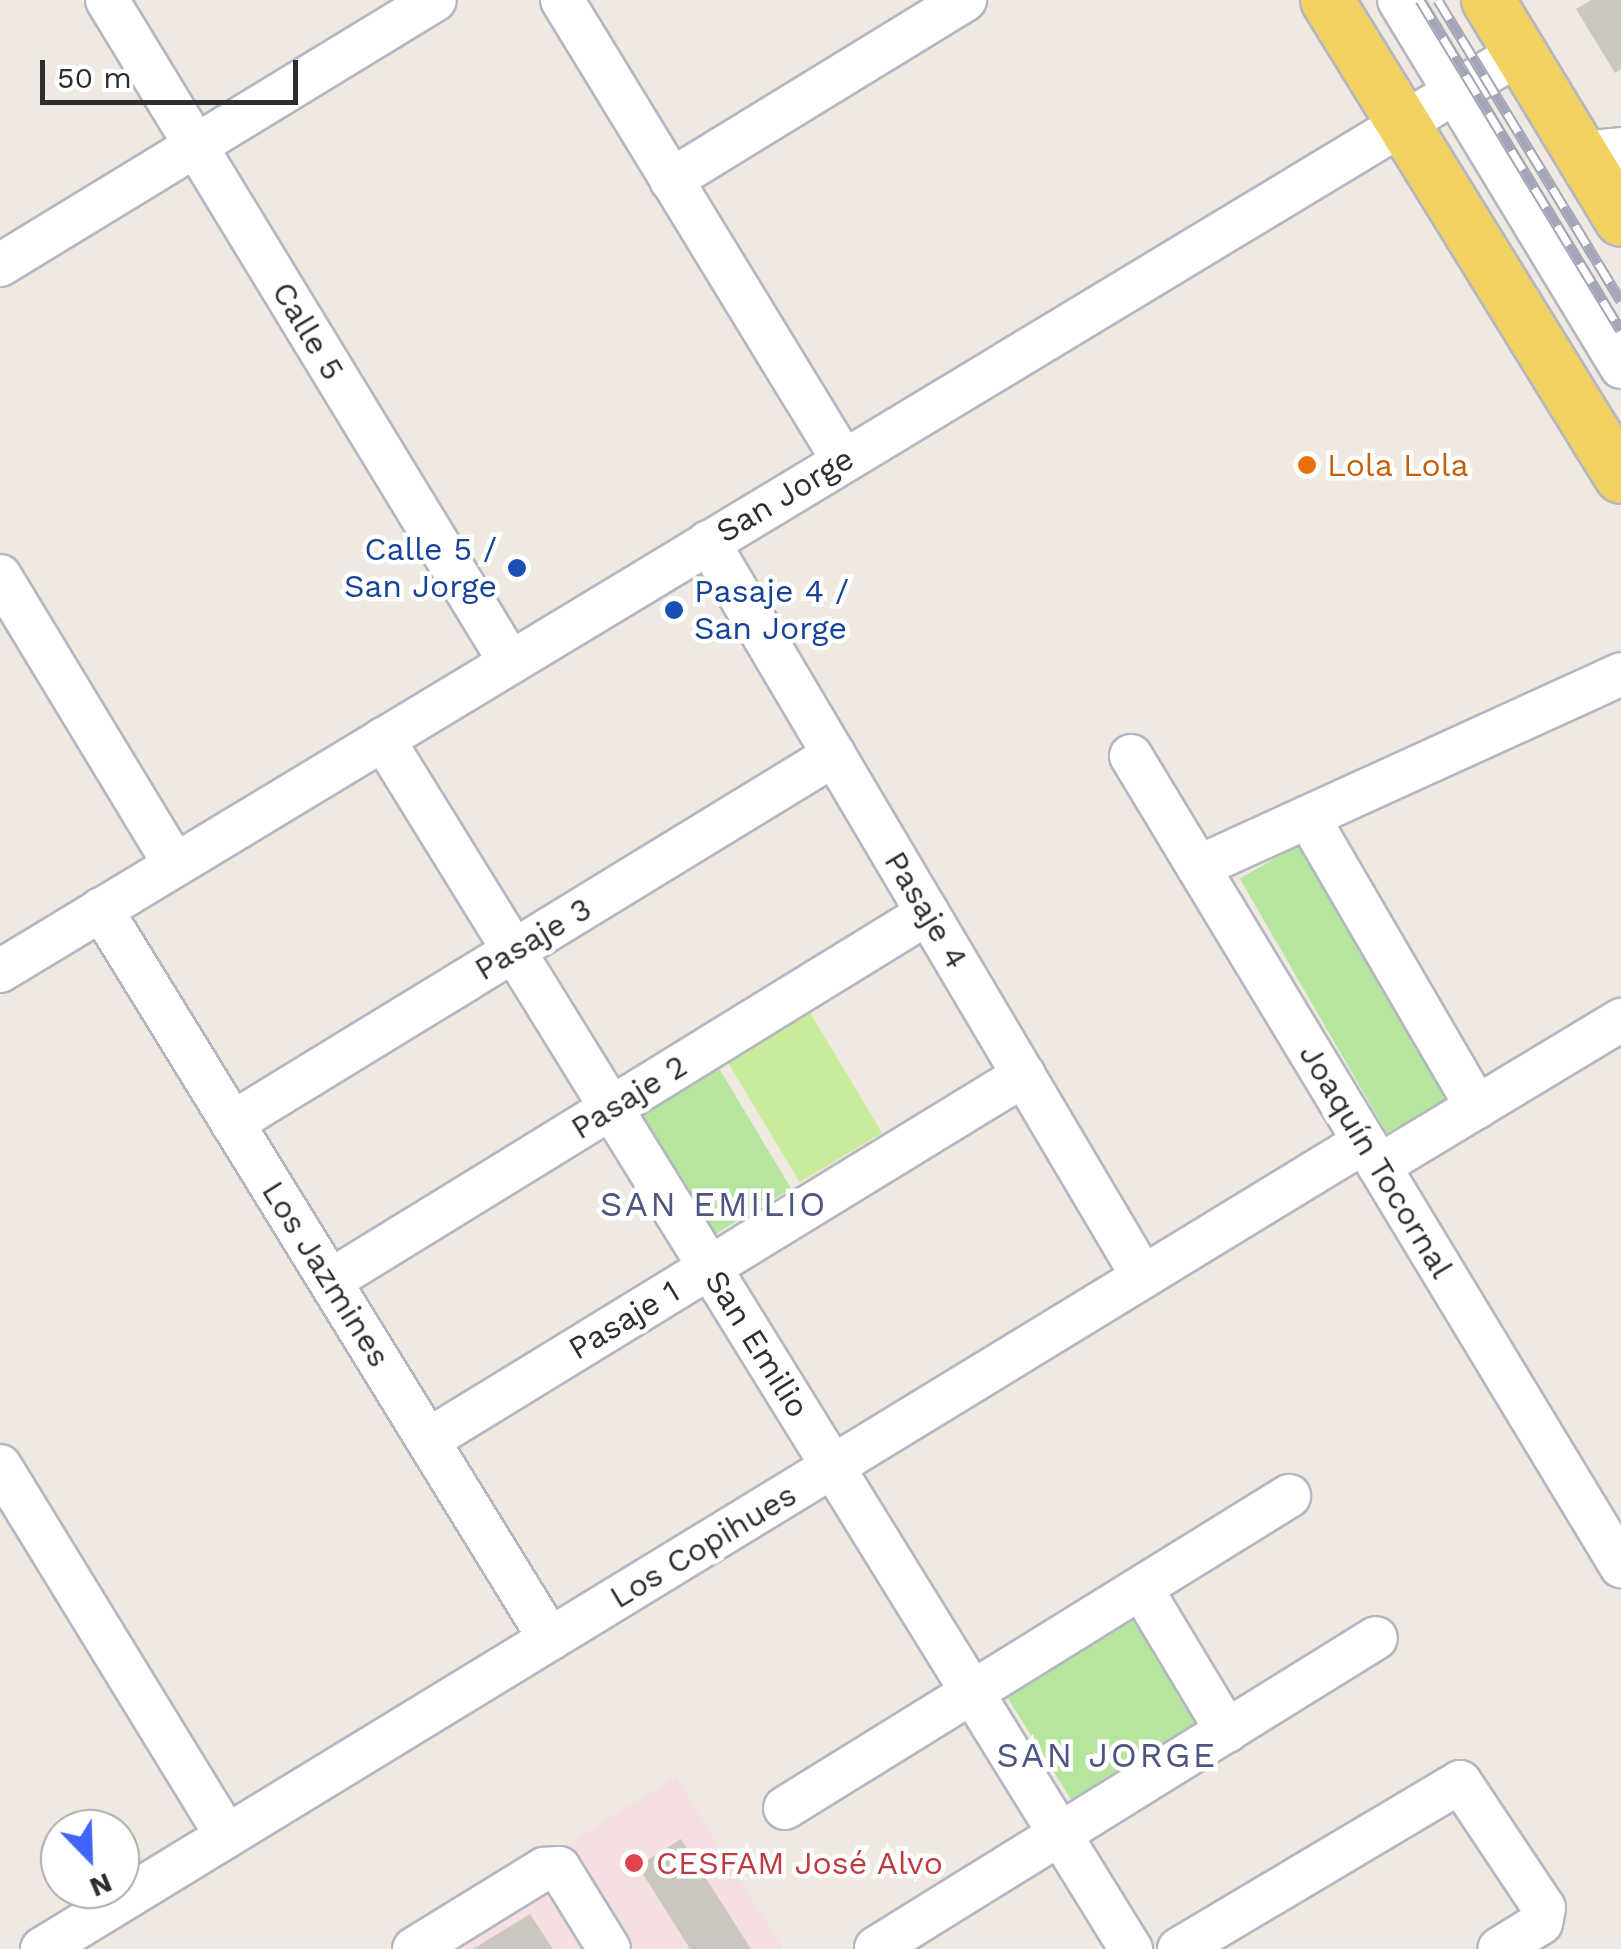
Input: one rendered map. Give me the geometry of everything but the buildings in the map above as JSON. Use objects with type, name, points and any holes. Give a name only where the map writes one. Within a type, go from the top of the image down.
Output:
[{"type":"main road","points":[[1327,0],[1621,477]]},
{"type":"main road","points":[[1488,0],[1520,53],[1601,151],[1621,220]]},
{"type":"street","name":"Calle 5","points":[[107,0],[510,662]]},
{"type":"street","points":[[0,265],[435,0]]},
{"type":"street","points":[[562,0],[843,460]]},
{"type":"street","points":[[672,180],[964,0]]},
{"type":"street","points":[[1400,0],[1621,367]]},
{"type":"street","name":"San Jorge","points":[[0,971],[1520,53]]},
{"type":"street","name":"Pasaje 4","points":[[708,542],[1143,1277]]},
{"type":"street","points":[[0,576],[175,865]]},
{"type":"street","points":[[1198,867],[1621,674]]},
{"type":"street","name":"San Emilio","points":[[384,738],[1131,1949]]},
{"type":"street","name":"Pasaje 3","points":[[232,1122],[834,755]]},
{"type":"street","name":"Joaquín Tocornal","points":[[1131,756],[1621,1566]]},
{"type":"street","points":[[1308,817],[1477,1107]]},
{"type":"street","name":"Los Jazmines","points":[[101,910],[550,1639]]},
{"type":"street","name":"Pasaje 2","points":[[330,1281],[928,913]]},
{"type":"street","name":"Los Copihues","points":[[42,1949],[1143,1277],[1372,1154],[1477,1107],[1621,1020]]},
{"type":"street","name":"Pasaje 1","points":[[428,1440],[1024,1075]]},
{"type":"street","points":[[0,1466],[227,1836]]},
{"type":"street","points":[[785,1808],[1289,1496]]},
{"type":"street","points":[[1141,1588],[1227,1731]]},
{"type":"street","points":[[876,1948],[1376,1638]]},
{"type":"street","points":[[1179,1949],[1460,1782],[1541,1901],[1544,1916],[1499,1949]]},
{"type":"street","points":[[414,1949],[544,1869],[559,1868],[609,1949]]},
{"type":"shaded area","name":"CESFAM José Alvo","points":[[676,1777],[783,1949],[399,1949]]},
{"type":"green space","points":[[1310,838],[1457,1093],[1387,1133],[1240,878]]},
{"type":"green space","points":[[809,1011],[882,1133],[800,1182],[727,1060]]},
{"type":"green space","points":[[717,1065],[791,1188],[702,1242],[628,1119]]},
{"type":"green space","points":[[1136,1609],[1213,1732],[1081,1815],[1004,1692]]},
{"type":"railway","points":[[1420,0],[1621,330]]},
{"type":"railway","points":[[1438,0],[1621,301]]},
{"type":"place","name":"Lola Lola","points":[[1307,465]]},
{"type":"place","name":"Calle 5 / San Jorge","points":[[517,568]]},
{"type":"place","name":"Pasaje 4 / San Jorge","points":[[674,610]]},
{"type":"place","name":"CESFAM José Alvo","points":[[634,1863]]},
{"type":"district","name":"SAN EMILIO","points":[[714,1204]]},
{"type":"district","name":"SAN JORGE","points":[[1107,1755]]}]
